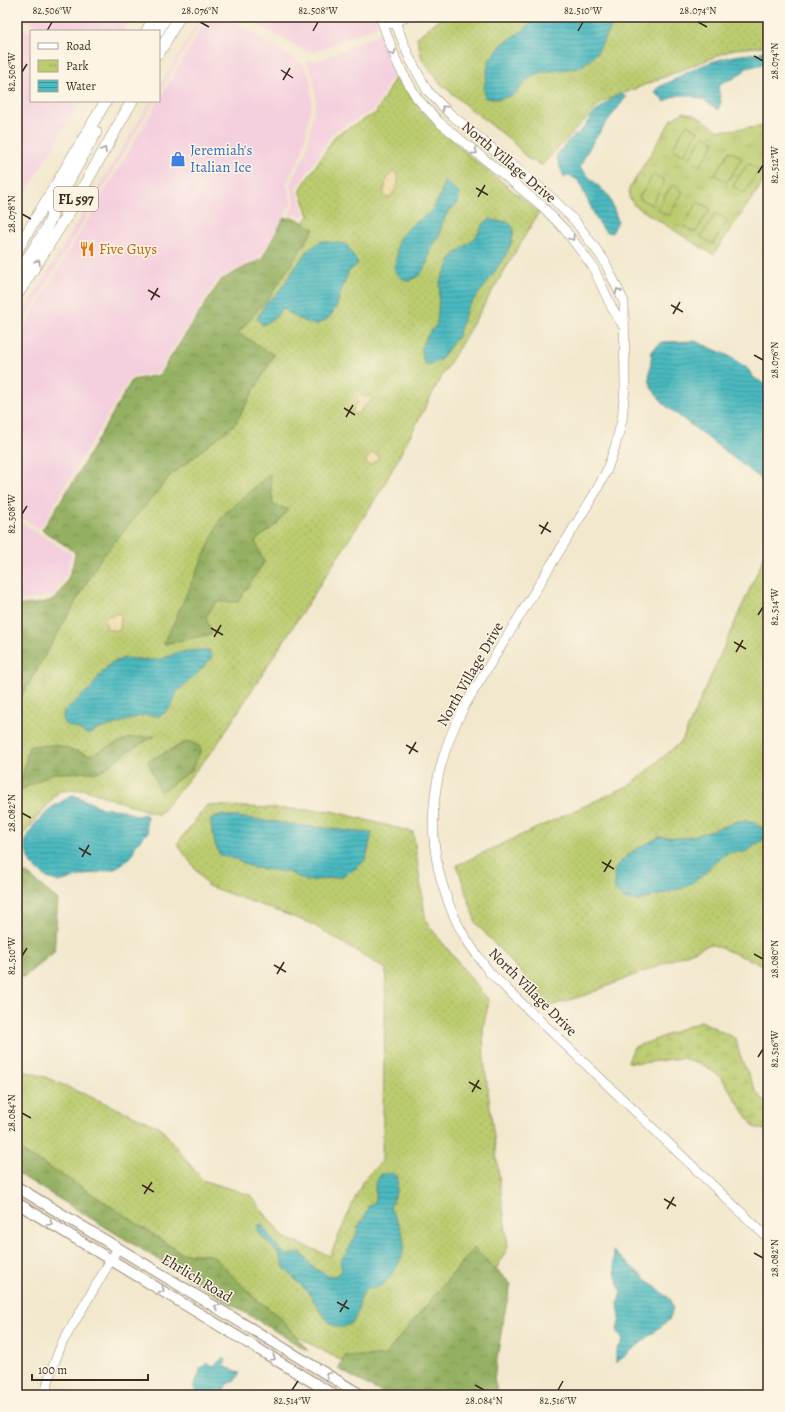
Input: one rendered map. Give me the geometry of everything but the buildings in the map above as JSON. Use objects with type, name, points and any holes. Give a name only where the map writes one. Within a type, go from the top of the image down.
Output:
[{"type":"main road","points":[[147,30],[154,17]]},
{"type":"main road","points":[[159,30],[166,17]]},
{"type":"main road","points":[[160,51],[179,17]]},
{"type":"main road","name":"FL 597","points":[[17,250],[105,102]]},
{"type":"main road","points":[[66,216],[62,197],[67,184],[105,117],[111,102]]},
{"type":"main road","name":"FL 597","points":[[17,295],[66,216],[131,102]]},
{"type":"main road","points":[[17,284],[26,261],[45,231],[52,216],[49,196]]},
{"type":"main road","name":"Ehrlich Road","points":[[17,1186],[361,1395]]},
{"type":"main road","name":"Ehrlich Road","points":[[17,1202],[334,1395]]},
{"type":"street","name":"North Village Drive","points":[[380,17],[398,65],[417,98],[439,122],[542,206],[565,230],[593,267],[612,308],[624,328]]},
{"type":"street","points":[[384,27],[394,19],[406,17]]},
{"type":"street","name":"North Village Drive","points":[[394,19],[410,59],[427,90],[448,112],[551,197],[575,221],[604,260],[624,302],[625,387],[622,420],[615,447],[606,472],[595,493],[465,705],[455,724],[442,758],[433,807],[434,846],[441,881],[454,917],[470,946],[490,973],[768,1238]]},
{"type":"street","points":[[46,1395],[50,1374],[62,1343],[118,1248]]},
{"type":"shaded area","points":[[21,17],[131,17],[124,30],[43,30]]},
{"type":"shaded area","points":[[201,17],[204,17],[160,91],[160,85]]},
{"type":"shaded area","points":[[208,17],[227,17],[303,64],[310,77],[312,101],[302,153],[286,183],[292,203],[259,258],[217,281],[158,372],[130,378],[40,529],[17,515],[17,340],[158,102],[160,102],[160,98]]},
{"type":"shaded area","points":[[243,17],[375,17],[378,25],[315,52],[306,52]]},
{"type":"shaded area","points":[[17,25],[30,32],[30,102],[80,102],[17,207]]},
{"type":"shaded area","points":[[381,33],[397,73],[393,75],[374,110],[334,132],[296,189],[305,216],[304,218],[298,215],[289,215],[295,203],[290,183],[306,153],[316,101],[313,76],[306,61],[317,61]]},
{"type":"shaded area","points":[[150,102],[153,102],[17,334],[17,323]]},
{"type":"shaded area","points":[[17,520],[72,554],[64,579],[54,595],[17,602]]},
{"type":"green space","points":[[442,17],[768,17],[768,46],[734,49],[602,102],[542,165],[528,159],[511,140],[469,108],[440,83],[422,59],[417,37]]},
{"type":"green space","points":[[396,76],[422,112],[470,156],[539,212],[438,383],[383,487],[216,746],[159,815],[83,789],[59,791],[17,842],[17,673],[264,280],[309,216],[300,190],[336,135],[376,113]]},
{"type":"green space","points":[[684,112],[695,115],[718,130],[768,126],[768,175],[713,255],[634,205],[629,197],[629,189],[672,119]]},
{"type":"green space","points":[[687,124],[698,131],[683,155],[672,148]]},
{"type":"green space","points":[[703,135],[715,142],[700,166],[689,159]]},
{"type":"green space","points":[[730,151],[742,158],[727,182],[715,175]]},
{"type":"green space","points":[[748,163],[759,170],[744,193],[733,186]]},
{"type":"green space","points":[[654,174],[665,181],[651,205],[639,198]]},
{"type":"green space","points":[[672,185],[683,192],[669,216],[657,209]]},
{"type":"green space","points":[[698,202],[710,209],[695,233],[683,226]]},
{"type":"green space","points":[[716,213],[727,220],[713,244],[701,237]]},
{"type":"green space","points":[[284,218],[296,218],[314,229],[271,295],[238,333],[274,355],[235,424],[171,475],[101,558],[17,704],[17,606],[45,602],[58,596],[65,585],[75,557],[75,552],[42,530],[73,482],[132,380],[159,375],[221,280],[261,260]]},
{"type":"green space","points":[[270,474],[273,505],[288,509],[277,524],[255,541],[264,562],[238,602],[216,602],[206,617],[212,634],[164,644],[222,516]]},
{"type":"green space","points":[[768,548],[768,967],[711,944],[588,994],[551,1006],[476,923],[457,865],[630,785],[682,741]]},
{"type":"green space","points":[[155,736],[133,748],[100,772],[53,773],[19,791],[29,746],[56,745],[90,755],[129,738]]},
{"type":"green space","points":[[188,741],[199,746],[201,750],[191,771],[160,792],[148,761]]},
{"type":"green space","points":[[207,805],[331,811],[413,832],[426,922],[489,1001],[483,1028],[484,1060],[508,1247],[431,1395],[403,1395],[295,1335],[17,1166],[17,1069],[45,1077],[160,1127],[202,1180],[250,1195],[283,1237],[330,1256],[363,1180],[382,1161],[386,969],[310,923],[208,886],[177,844]]},
{"type":"green space","points":[[17,873],[26,873],[58,900],[54,952],[24,977],[17,976]]},
{"type":"green space","points":[[701,1021],[736,1039],[740,1056],[757,1093],[768,1104],[768,1124],[764,1130],[754,1127],[721,1077],[702,1064],[681,1058],[642,1063],[628,1062],[634,1047]]},
{"type":"green space","points":[[17,1148],[88,1191],[181,1253],[212,1255],[256,1299],[280,1317],[308,1351],[17,1173]]},
{"type":"green space","points":[[474,1248],[511,1284],[503,1320],[494,1379],[498,1395],[386,1395],[338,1369],[345,1356],[384,1356]]},
{"type":"sand","points":[[393,172],[396,173],[398,177],[398,186],[390,197],[386,198],[383,194],[388,178]]},
{"type":"sand","points":[[360,395],[366,397],[369,396],[372,399],[362,408],[359,414],[354,414],[352,411],[354,406],[357,404],[358,397]]},
{"type":"sand","points":[[373,453],[378,455],[378,459],[370,465],[366,463],[366,459]]},
{"type":"sand","points":[[118,613],[121,615],[120,630],[107,629],[105,619],[107,616]]},
{"type":"water","points":[[535,17],[615,17],[612,26],[596,54],[580,68],[542,72],[528,79],[513,95],[499,99],[485,98],[484,89],[489,61],[501,45],[525,29]]},
{"type":"water","points":[[768,49],[768,63],[746,68],[742,73],[718,86],[721,102],[718,110],[704,100],[688,95],[672,97],[665,102],[654,92],[662,85],[710,63],[740,55],[755,54]]},
{"type":"water","points":[[619,93],[626,97],[594,139],[580,167],[609,196],[618,221],[612,233],[605,231],[598,222],[578,180],[570,176],[564,177],[556,156],[567,142],[583,129],[592,115]]},
{"type":"water","points":[[444,180],[459,193],[458,203],[448,212],[442,224],[439,236],[430,249],[427,263],[420,275],[409,281],[403,279],[395,272],[397,245],[399,239],[402,234],[433,208],[439,198]]},
{"type":"water","points":[[491,219],[500,222],[507,221],[514,229],[511,244],[505,256],[482,290],[467,308],[458,336],[440,360],[429,365],[424,363],[421,347],[429,333],[437,324],[440,282],[453,256],[475,238],[484,223]]},
{"type":"water","points":[[321,241],[346,244],[358,264],[349,271],[336,308],[328,319],[315,325],[299,319],[282,308],[275,318],[263,325],[257,319],[266,303],[277,294],[306,252]]},
{"type":"water","points":[[695,341],[729,356],[747,368],[754,378],[768,386],[768,480],[761,479],[665,405],[652,389],[649,379],[652,351],[661,342]]},
{"type":"water","points":[[209,650],[212,657],[202,669],[177,692],[172,705],[166,712],[159,716],[144,715],[94,731],[90,735],[63,722],[64,711],[92,687],[111,663],[125,658],[150,660],[162,659],[176,653]]},
{"type":"water","points":[[73,795],[102,808],[123,810],[137,816],[144,814],[147,816],[146,827],[148,832],[135,846],[132,856],[115,869],[59,882],[47,878],[31,864],[25,842],[34,825],[51,808]]},
{"type":"water","points":[[220,815],[372,833],[366,859],[355,869],[340,877],[307,881],[288,872],[254,868],[235,859],[220,855],[215,844],[210,820]]},
{"type":"water","points":[[739,821],[752,821],[762,828],[764,839],[746,852],[733,852],[724,855],[703,875],[686,887],[639,901],[624,899],[615,890],[614,871],[620,862],[633,851],[659,837],[683,838],[701,834]]},
{"type":"water","points":[[392,1173],[398,1177],[397,1189],[390,1208],[399,1225],[404,1239],[404,1249],[400,1261],[388,1280],[377,1288],[366,1289],[361,1296],[358,1311],[353,1322],[344,1327],[336,1327],[321,1313],[310,1294],[285,1269],[279,1254],[260,1234],[257,1226],[261,1224],[279,1249],[287,1255],[301,1252],[312,1267],[328,1276],[338,1275],[342,1270],[340,1261],[349,1249],[369,1205],[373,1204],[376,1197],[375,1185],[381,1174]]},
{"type":"water","points":[[613,1251],[671,1300],[673,1308],[669,1320],[616,1363],[616,1351],[623,1341],[617,1330],[620,1318],[618,1303],[621,1292],[616,1277]]},
{"type":"water","points":[[223,1357],[226,1360],[224,1366],[240,1373],[234,1382],[226,1386],[224,1392],[228,1395],[195,1395],[196,1390],[193,1386],[199,1375],[200,1369],[207,1363],[214,1366]]},
{"type":"place","name":"Jeremiah's Italian Ice","points":[[178,159]]},
{"type":"place","name":"Five Guys","points":[[87,249]]}]
